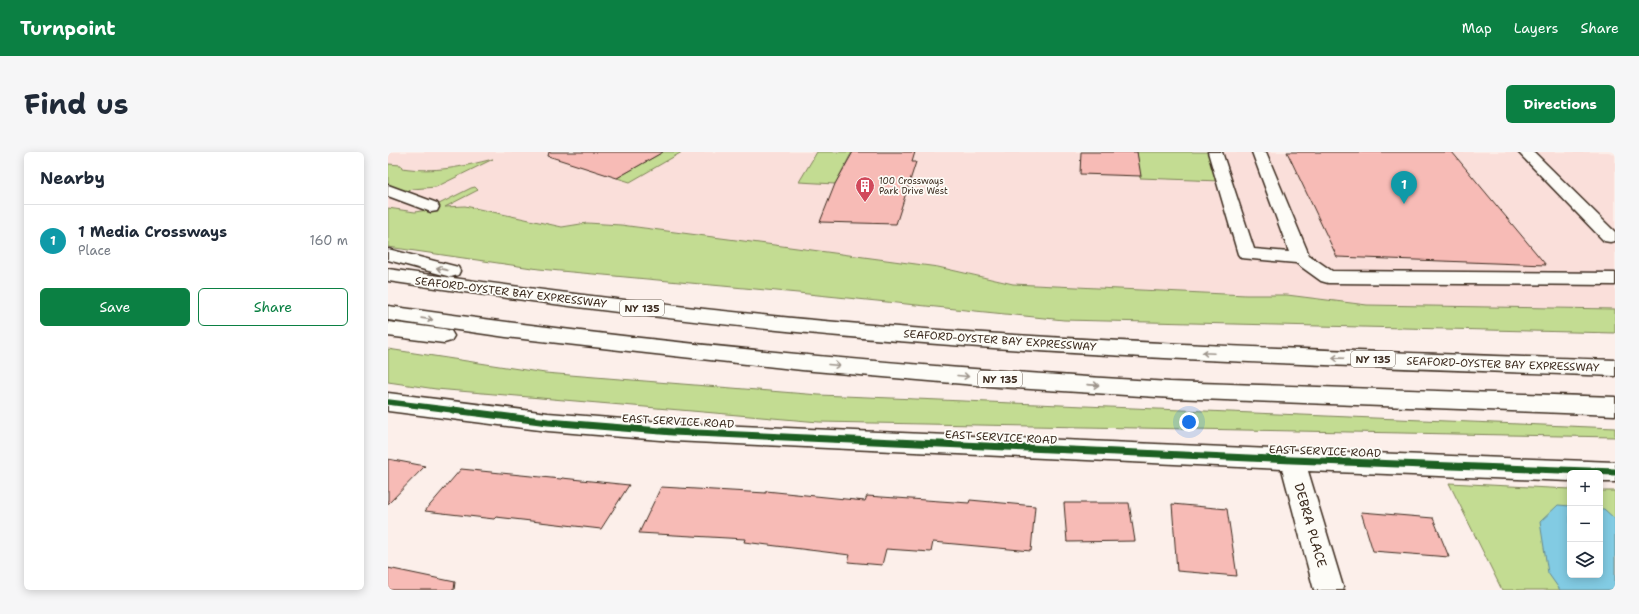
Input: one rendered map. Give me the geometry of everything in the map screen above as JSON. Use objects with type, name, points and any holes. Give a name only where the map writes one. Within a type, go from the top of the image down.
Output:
[{"type":"main road","points":[[1215,152],[1247,254],[1301,258],[1328,277],[1615,279]]},
{"type":"main road","points":[[1259,152],[1301,258]]},
{"type":"main road","points":[[1525,152],[1613,239]]},
{"type":"main road","points":[[388,190],[431,207]]},
{"type":"main road","points":[[388,254],[477,278],[896,334]]},
{"type":"main road","name":"SEAFORD-OYSTER BAY EXPRESSWAY","points":[[388,275],[512,293],[622,306],[896,334],[1235,354],[1615,368]]},
{"type":"main road","name":"NY 135","points":[[388,313],[638,345],[802,362],[999,379],[1174,390],[1615,406]]},
{"type":"main road","points":[[388,330],[530,345],[663,356],[802,362]]},
{"type":"main road","name":"EAST SERVICE ROAD","points":[[388,402],[548,422],[673,432],[1292,460],[1615,472]]},
{"type":"main road","name":"DEBRA PLACE","points":[[1292,460],[1329,590]]},
{"type":"shaded area","points":[[388,152],[1609,152],[1615,155],[1615,309],[1367,305],[1287,295],[1246,295],[1013,284],[938,267],[621,225],[587,223],[562,227],[465,206],[415,212],[388,208]]},
{"type":"green space","points":[[663,152],[682,152],[630,182],[617,178]]},
{"type":"green space","points":[[817,152],[852,152],[835,184],[799,182]]},
{"type":"green space","points":[[1137,152],[1212,152],[1220,181],[1140,178]]},
{"type":"green space","points":[[493,159],[436,187],[412,189],[400,194],[388,189],[388,164],[401,165],[402,168],[426,170],[459,167]]},
{"type":"green space","points":[[475,187],[478,190],[445,207],[465,206],[562,227],[587,223],[621,225],[938,267],[1013,284],[1246,295],[1287,295],[1367,305],[1615,309],[1615,333],[1064,320],[539,269],[388,247],[388,208],[415,212],[427,210]]},
{"type":"green space","points":[[388,349],[545,373],[819,395],[1615,428],[1615,437],[819,422],[436,389],[388,382]]},
{"type":"green space","points":[[1449,483],[1567,489],[1567,578],[1603,578],[1603,491],[1615,491],[1615,590],[1502,590]]},
{"type":"water","points":[[1558,505],[1567,506],[1567,578],[1603,578],[1604,509],[1615,519],[1615,590],[1560,590],[1548,573],[1540,522]]},
{"type":"building","points":[[549,152],[663,152],[617,178],[548,156]]},
{"type":"building","name":"100 Crossways Park Drive West","points":[[853,152],[915,152],[912,162],[916,162],[896,224],[820,222],[835,184]]},
{"type":"building","points":[[1081,152],[1137,152],[1141,176],[1080,174]]},
{"type":"building","points":[[1287,152],[1452,152],[1546,265],[1337,257]]},
{"type":"building","points":[[388,459],[425,466],[388,504]]},
{"type":"building","points":[[461,469],[629,485],[601,529],[496,517],[494,519],[425,511]]},
{"type":"building","points":[[661,487],[766,493],[766,491],[865,501],[867,496],[969,503],[970,500],[1035,506],[1031,551],[933,542],[931,552],[886,549],[882,565],[848,562],[850,555],[744,542],[745,539],[639,533]]},
{"type":"building","points":[[1064,503],[1129,503],[1135,541],[1067,542]]},
{"type":"building","points":[[1172,504],[1227,509],[1237,576],[1177,571]]},
{"type":"building","points":[[1361,512],[1433,518],[1449,557],[1373,551]]},
{"type":"building","points":[[388,568],[455,582],[454,590],[388,590]]},
{"type":"cycle path","points":[[388,402],[548,422],[673,432],[1292,460],[1615,472]]},
{"type":"place","name":"100 Crossways Park Drive West","points":[[865,203]]},
{"type":"place","name":"1 Media Crossways","points":[[1404,204]]}]
